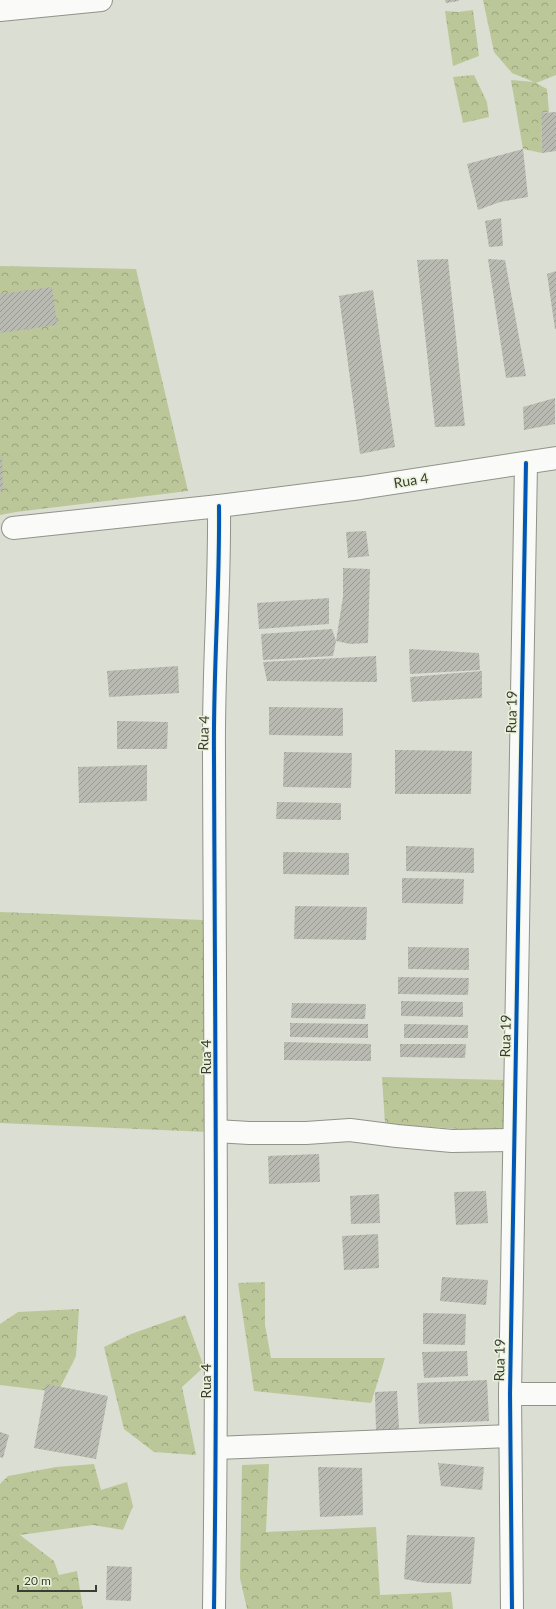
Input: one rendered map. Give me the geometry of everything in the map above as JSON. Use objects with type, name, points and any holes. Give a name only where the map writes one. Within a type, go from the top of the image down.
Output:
[{"type":"street","points":[[0,10],[101,0]]},
{"type":"street","name":"Rua 4","points":[[13,528],[219,506],[361,488],[556,458]]},
{"type":"street","name":"Rua 19","points":[[512,1609],[510,1394],[526,463]]},
{"type":"street","name":"Rua 4","points":[[214,1609],[216,1448],[216,1131],[214,750],[220,560],[219,506]]},
{"type":"street","points":[[216,1131],[263,1133],[350,1130],[397,1136],[452,1140],[514,1140]]},
{"type":"street","points":[[510,1394],[556,1394]]},
{"type":"street","points":[[216,1448],[510,1436]]},
{"type":"green space","points":[[483,0],[556,0],[556,75],[536,83],[547,89],[549,112],[541,113],[542,153],[523,149],[511,80],[534,82],[512,73],[494,52]]},
{"type":"green space","points":[[473,10],[479,56],[453,66],[445,11],[458,12]]},
{"type":"green space","points":[[474,75],[487,102],[489,117],[463,123],[453,77]]},
{"type":"green space","points":[[0,266],[136,269],[188,491],[0,515]]},
{"type":"green space","points":[[0,912],[203,920],[208,1132],[0,1123]]},
{"type":"green space","points":[[382,1077],[505,1080],[507,1132],[385,1124]]},
{"type":"green space","points":[[265,1282],[265,1325],[271,1358],[385,1358],[371,1403],[254,1391],[238,1283]]},
{"type":"green space","points":[[79,1309],[76,1356],[58,1392],[0,1385],[0,1324],[18,1312]]},
{"type":"green space","points":[[185,1315],[204,1367],[182,1387],[196,1455],[154,1452],[124,1429],[104,1347],[131,1334]]},
{"type":"green space","points":[[94,1464],[101,1490],[127,1482],[133,1506],[123,1530],[93,1525],[20,1535],[54,1561],[59,1575],[77,1571],[83,1609],[0,1609],[0,1484],[8,1476],[56,1467]]},
{"type":"green space","points":[[269,1464],[266,1532],[376,1527],[380,1595],[451,1592],[453,1609],[247,1609],[240,1578],[242,1465]]},
{"type":"building","points":[[445,0],[459,0],[459,1],[446,3]]},
{"type":"building","points":[[556,112],[556,151],[542,153],[541,113]]},
{"type":"building","points":[[523,149],[528,197],[500,202],[478,210],[467,164]]},
{"type":"building","points":[[501,218],[503,246],[489,247],[485,221]]},
{"type":"building","points":[[448,259],[465,426],[435,427],[417,260]]},
{"type":"building","points":[[488,259],[505,260],[526,376],[506,378]]},
{"type":"building","points":[[556,271],[556,329],[555,329],[547,274]]},
{"type":"building","points":[[52,287],[57,325],[0,333],[0,294]]},
{"type":"building","points":[[373,290],[395,447],[360,454],[339,296]]},
{"type":"building","points":[[555,398],[555,424],[524,430],[523,407]]},
{"type":"building","points":[[0,457],[2,457],[3,491],[0,491]]},
{"type":"building","points":[[366,531],[369,556],[348,558],[346,532]]},
{"type":"building","points":[[343,568],[370,569],[368,643],[350,644],[336,641],[343,597]]},
{"type":"building","points":[[329,598],[329,624],[259,629],[257,603]]},
{"type":"building","points":[[332,629],[336,641],[333,656],[263,660],[261,634]]},
{"type":"building","points":[[409,649],[479,653],[480,670],[410,674]]},
{"type":"building","points":[[376,656],[377,682],[267,681],[263,662]]},
{"type":"building","points":[[178,666],[179,693],[109,697],[107,671]]},
{"type":"building","points":[[482,671],[482,698],[412,702],[410,677]]},
{"type":"building","points":[[269,707],[343,708],[343,736],[269,735]]},
{"type":"building","points":[[117,721],[168,722],[167,749],[117,749]]},
{"type":"building","points":[[395,750],[472,751],[471,794],[395,794]]},
{"type":"building","points":[[284,752],[352,753],[351,788],[283,787]]},
{"type":"building","points":[[147,765],[147,801],[79,803],[78,767]]},
{"type":"building","points":[[277,802],[341,803],[341,820],[276,819]]},
{"type":"building","points":[[406,846],[474,848],[474,873],[406,871]]},
{"type":"building","points":[[283,852],[349,853],[349,875],[283,874]]},
{"type":"building","points":[[402,878],[464,879],[463,904],[402,903]]},
{"type":"building","points":[[295,906],[367,907],[366,940],[294,939]]},
{"type":"building","points":[[408,947],[469,948],[469,970],[408,969]]},
{"type":"building","points":[[398,977],[469,978],[468,995],[398,994]]},
{"type":"building","points":[[401,1001],[463,1002],[463,1017],[401,1016]]},
{"type":"building","points":[[292,1003],[366,1004],[365,1019],[291,1018]]},
{"type":"building","points":[[290,1023],[368,1024],[368,1038],[290,1037]]},
{"type":"building","points":[[404,1024],[468,1025],[468,1038],[404,1038]]},
{"type":"building","points":[[284,1042],[371,1044],[371,1061],[284,1060]]},
{"type":"building","points":[[400,1044],[466,1044],[465,1058],[400,1057]]},
{"type":"building","points":[[319,1154],[320,1182],[269,1184],[268,1156]]},
{"type":"building","points":[[486,1191],[488,1223],[456,1225],[454,1192]]},
{"type":"building","points":[[379,1194],[380,1223],[351,1224],[350,1196]]},
{"type":"building","points":[[378,1234],[379,1268],[344,1270],[342,1236]]},
{"type":"building","points":[[442,1277],[488,1280],[486,1305],[440,1301]]},
{"type":"building","points":[[423,1313],[466,1314],[465,1345],[423,1344]]},
{"type":"building","points":[[467,1351],[468,1376],[424,1378],[422,1352]]},
{"type":"building","points":[[487,1380],[489,1421],[419,1424],[417,1383]]},
{"type":"building","points":[[46,1384],[108,1396],[96,1459],[34,1448]]},
{"type":"building","points":[[397,1391],[399,1429],[376,1430],[375,1392]]},
{"type":"building","points":[[0,1432],[9,1435],[3,1458],[0,1457]]},
{"type":"building","points":[[438,1463],[484,1467],[482,1490],[441,1486]]},
{"type":"building","points":[[318,1467],[362,1468],[363,1515],[320,1517]]},
{"type":"building","points":[[407,1535],[475,1537],[471,1584],[426,1583],[404,1579]]},
{"type":"building","points":[[107,1566],[132,1567],[131,1601],[106,1600]]},
{"type":"cycle path","points":[[512,1609],[510,1394],[526,463]]},
{"type":"cycle path","points":[[214,1609],[216,1289],[214,693],[219,506]]}]
